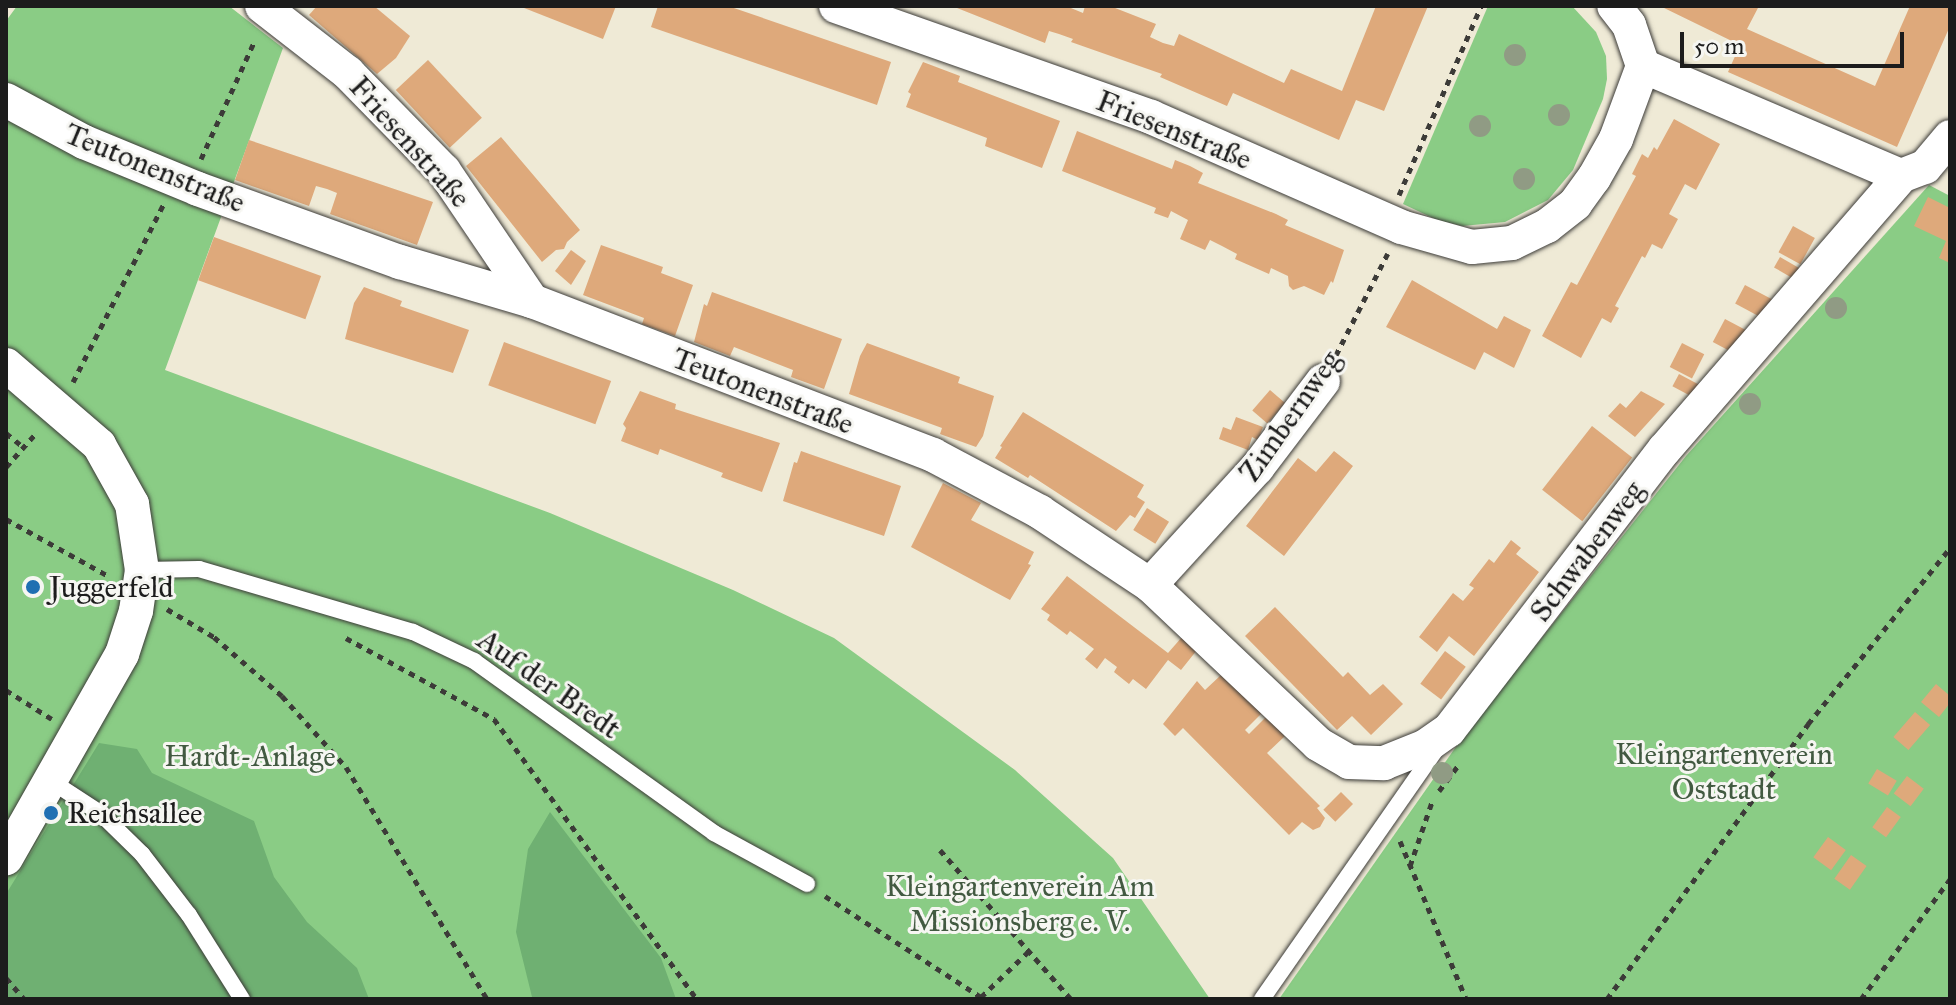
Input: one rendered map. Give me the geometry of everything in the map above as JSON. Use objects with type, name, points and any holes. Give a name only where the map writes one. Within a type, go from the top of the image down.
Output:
[{"type":"street","name":"Friesenstraße","points":[[836,6],[1151,117],[1395,224],[1472,247],[1512,243],[1547,226],[1575,204],[1616,139],[1643,66]]},
{"type":"street","points":[[1614,6],[1629,25],[1643,66],[1925,175]]},
{"type":"street","name":"Friesenstraße","points":[[261,18],[348,73],[444,171],[532,301]]},
{"type":"street","name":"Teutonenstraße","points":[[6,100],[84,142],[182,182],[400,262],[532,301],[933,455],[1040,512],[1150,585],[1318,744],[1349,762],[1384,763],[1426,746],[1449,730]]},
{"type":"street","name":"Schwabenweg","points":[[1449,730],[1664,450],[1925,175],[1950,137]]},
{"type":"street","points":[[6,365],[99,445],[120,477],[132,504],[141,582],[122,654],[6,858]]},
{"type":"street","name":"Zimbernweg","points":[[1150,585],[1257,468],[1323,381]]},
{"type":"lane","name":"Auf der Bredt","points":[[141,582],[199,569],[311,605],[413,632],[474,661],[714,833],[807,884]]},
{"type":"lane","name":"Schwabenweg","points":[[1262,999],[1449,730]]},
{"type":"lane","points":[[51,781],[100,813],[142,854],[189,915],[242,999]]},
{"type":"path","name":"Zimbernweg","points":[[1323,381],[1395,224],[1481,6]]},
{"type":"path","points":[[6,467],[59,409],[182,182],[261,18]]},
{"type":"path","points":[[6,433],[23,447]]},
{"type":"path","points":[[6,519],[141,582],[214,637],[282,696],[346,767],[487,999]]},
{"type":"path","points":[[1607,999],[1808,724],[1950,548]]},
{"type":"path","points":[[311,605],[351,643],[494,719],[697,999]]},
{"type":"path","points":[[6,690],[78,736]]},
{"type":"path","points":[[1389,814],[1466,999]]},
{"type":"path","points":[[940,850],[1031,949],[1071,999]]},
{"type":"path","points":[[1861,999],[1950,879]]},
{"type":"path","points":[[807,884],[981,997],[1031,949]]},
{"type":"path","points":[[6,978],[24,999]]},
{"type":"green space","name":"Hardt-Anlage","points":[[17,6],[229,6],[283,48],[165,370],[550,513],[733,590],[834,638],[1015,770],[1113,858],[1210,999],[6,999],[6,21]]},
{"type":"green space","points":[[1488,6],[1572,6],[1596,32],[1606,56],[1607,79],[1603,99],[1573,170],[1548,200],[1505,222],[1462,226],[1437,220],[1403,204]]},
{"type":"green space","name":"Kleingartenverein Oststadt","points":[[1929,185],[1950,196],[1950,999],[1279,999],[1460,741],[1686,456]]},
{"type":"green space","points":[[99,743],[137,749],[152,773],[254,821],[274,877],[307,922],[357,968],[369,999],[6,999],[6,894]]},
{"type":"green space","points":[[550,812],[661,958],[676,999],[514,999],[532,997],[516,932],[528,849]]},
{"type":"building","points":[[317,6],[374,6],[410,36],[396,58],[377,74],[309,15]]},
{"type":"building","points":[[519,6],[616,6],[603,39]]},
{"type":"building","points":[[658,6],[728,6],[891,62],[877,105],[651,27]]},
{"type":"building","points":[[952,6],[1066,6],[1083,13],[1085,6],[1110,6],[1156,24],[1150,37],[1163,43],[1174,46],[1179,34],[1284,83],[1291,69],[1342,91],[1376,6],[1428,6],[1384,111],[1356,100],[1339,140],[1233,93],[1227,106],[1160,77],[1162,74],[1071,42],[1073,39],[1049,31],[1045,43]]},
{"type":"building","points":[[1660,6],[1759,6],[1747,29],[1875,86],[1910,6],[1950,6],[1950,26],[1897,147],[1728,72],[1740,45]]},
{"type":"building","points":[[428,60],[482,118],[450,148],[396,90]]},
{"type":"building","points":[[923,62],[960,76],[958,82],[1060,121],[1042,168],[985,146],[987,138],[906,107],[911,94],[908,92]]},
{"type":"building","points":[[1674,119],[1720,144],[1696,190],[1685,184],[1669,214],[1678,219],[1662,249],[1652,244],[1645,258],[1642,256],[1615,306],[1619,308],[1611,323],[1602,318],[1581,358],[1542,336],[1571,282],[1577,285],[1636,176],[1632,174],[1642,154],[1648,158],[1654,147],[1657,150]]},
{"type":"building","points":[[1077,131],[1172,169],[1175,160],[1190,166],[1203,173],[1198,183],[1276,214],[1288,220],[1285,225],[1344,250],[1333,283],[1331,281],[1324,295],[1304,286],[1293,290],[1289,286],[1288,276],[1271,268],[1269,274],[1235,259],[1237,254],[1210,240],[1205,250],[1180,239],[1188,220],[1171,211],[1168,218],[1154,213],[1156,208],[1062,171]]},
{"type":"building","points":[[501,137],[580,230],[564,249],[556,250],[542,262],[466,166]]},
{"type":"building","points":[[249,140],[433,202],[417,245],[330,214],[337,193],[327,189],[316,186],[309,206],[235,180]]},
{"type":"building","points":[[1928,197],[1950,208],[1950,263],[1939,258],[1946,241],[1914,226]]},
{"type":"building","points":[[1793,226],[1815,238],[1800,264],[1778,252]]},
{"type":"building","points":[[214,237],[321,276],[305,319],[198,280]]},
{"type":"building","points":[[601,245],[663,267],[661,273],[693,285],[675,336],[642,324],[644,318],[583,295]]},
{"type":"building","points":[[571,250],[586,261],[571,285],[555,271]]},
{"type":"building","points":[[1780,257],[1799,268],[1793,278],[1774,267]]},
{"type":"building","points":[[1412,280],[1497,329],[1504,316],[1531,330],[1514,368],[1484,352],[1475,370],[1386,327]]},
{"type":"building","points":[[1745,285],[1771,299],[1762,318],[1735,304]]},
{"type":"building","points":[[364,287],[402,301],[400,306],[469,330],[453,373],[345,339],[354,303]]},
{"type":"building","points":[[712,292],[842,339],[824,389],[791,377],[793,370],[734,347],[730,356],[694,342],[704,304],[707,306]]},
{"type":"building","points":[[1725,319],[1746,330],[1734,353],[1713,342]]},
{"type":"building","points":[[504,342],[611,381],[595,424],[488,385]]},
{"type":"building","points":[[867,343],[960,377],[958,383],[994,396],[983,436],[976,447],[940,434],[942,428],[849,394]]},
{"type":"building","points":[[1682,343],[1704,354],[1692,378],[1670,367]]},
{"type":"building","points":[[1679,374],[1702,386],[1695,399],[1672,386]]},
{"type":"building","points":[[1270,390],[1285,403],[1267,423],[1252,410]]},
{"type":"building","points":[[640,391],[676,404],[675,409],[780,443],[762,492],[660,449],[658,455],[621,441],[626,428],[623,424]]},
{"type":"building","points":[[1641,391],[1665,404],[1635,437],[1608,416],[1620,403],[1626,408]]},
{"type":"building","points":[[1023,412],[1144,485],[1137,497],[1145,502],[1135,518],[1130,515],[1116,531],[1030,475],[1028,478],[995,458]]},
{"type":"building","points":[[1236,417],[1263,427],[1258,440],[1252,437],[1248,450],[1219,439],[1223,427],[1231,430]]},
{"type":"building","points":[[1592,426],[1632,457],[1582,521],[1542,490]]},
{"type":"building","points":[[801,451],[901,486],[884,536],[783,501],[794,462],[797,463]]},
{"type":"building","points":[[1334,451],[1353,466],[1284,556],[1246,526],[1298,458],[1316,472]]},
{"type":"building","points":[[943,483],[981,503],[971,520],[1034,552],[1028,564],[1031,565],[1010,600],[911,547]]},
{"type":"building","points":[[1147,508],[1169,522],[1155,544],[1133,530]]},
{"type":"building","points":[[1511,540],[1521,548],[1516,554],[1539,572],[1474,656],[1449,636],[1437,652],[1419,637],[1453,593],[1463,601],[1474,588],[1469,585],[1489,559],[1494,563]]},
{"type":"building","points":[[1067,576],[1168,653],[1182,637],[1197,650],[1181,670],[1168,660],[1146,689],[1133,679],[1129,684],[1114,672],[1117,667],[1105,658],[1097,669],[1085,659],[1094,649],[1070,631],[1067,635],[1047,620],[1050,615],[1041,609]]},
{"type":"building","points":[[1275,607],[1343,677],[1348,672],[1370,695],[1383,684],[1403,704],[1371,735],[1352,716],[1337,730],[1245,636]]},
{"type":"building","points":[[1445,651],[1466,667],[1441,699],[1420,684]]},
{"type":"building","points":[[1221,675],[1262,713],[1245,730],[1249,734],[1266,717],[1285,736],[1267,753],[1320,806],[1317,808],[1325,818],[1320,827],[1313,830],[1302,822],[1289,835],[1183,728],[1175,736],[1163,724],[1197,681],[1205,690]]},
{"type":"building","points":[[1936,684],[1950,696],[1950,703],[1939,717],[1921,702]]},
{"type":"building","points":[[1915,712],[1930,725],[1908,750],[1893,737]]},
{"type":"building","points":[[1877,769],[1897,781],[1888,795],[1868,784]]},
{"type":"building","points":[[1907,776],[1924,789],[1911,806],[1894,794]]},
{"type":"building","points":[[1341,792],[1353,804],[1335,822],[1323,810]]},
{"type":"building","points":[[1887,807],[1901,817],[1886,837],[1872,827]]},
{"type":"building","points":[[1828,837],[1846,850],[1831,870],[1813,857]]},
{"type":"building","points":[[1851,855],[1867,866],[1850,890],[1834,879]]},
{"type":"place","name":"Juggerfeld","points":[[33,587]]},
{"type":"place","name":"Reichsallee","points":[[51,813]]},
{"type":"park label","name":"Kleingartenverein Am Missionsberg e. V.","points":[[1020,903]]}]
